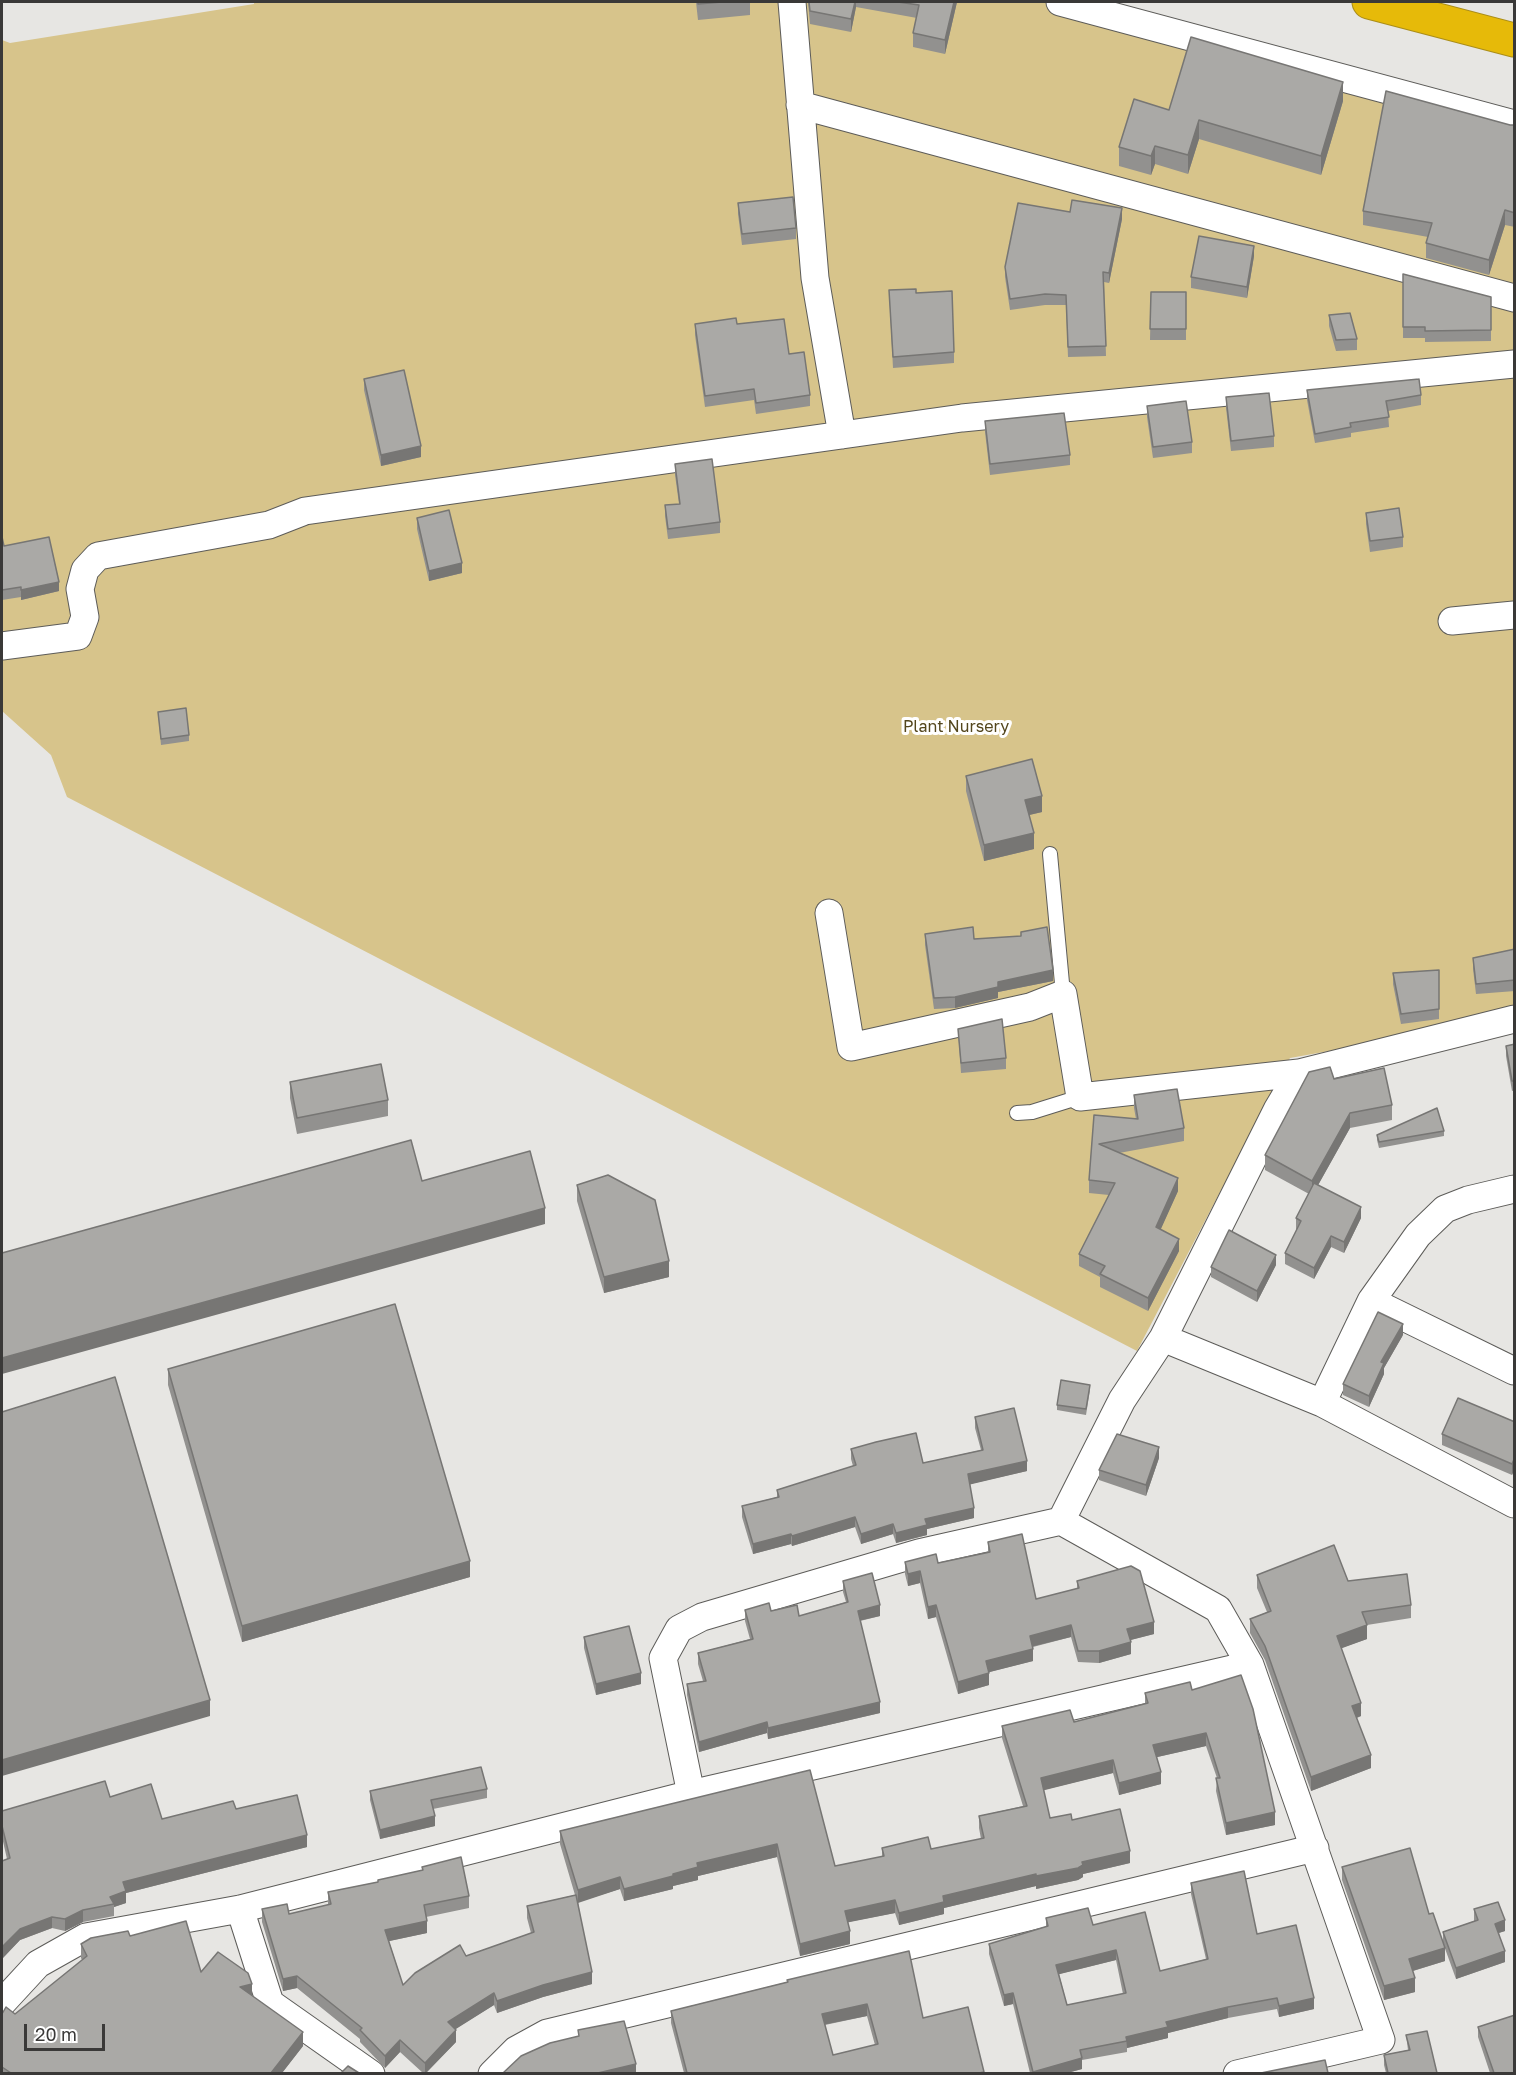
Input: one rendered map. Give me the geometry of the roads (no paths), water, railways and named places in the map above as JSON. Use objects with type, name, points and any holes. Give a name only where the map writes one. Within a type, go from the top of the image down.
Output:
[{"type":"highway","points":[[1369,2],[1515,40]]},
{"type":"street","points":[[792,2],[798,50],[800,105],[815,278],[842,435]]},
{"type":"street","points":[[1060,2],[1515,124]]},
{"type":"street","points":[[800,105],[1515,298]]},
{"type":"street","points":[[2,646],[78,636],[85,617],[80,589],[85,570],[98,556],[133,547],[270,525],[305,511],[962,418],[1515,364]]},
{"type":"street","points":[[1452,621],[1515,615]]},
{"type":"street","points":[[829,913],[851,1047],[1030,1007],[1063,994],[1080,1097],[1299,1073],[1515,1019]]},
{"type":"street","points":[[1061,1521],[1122,1400],[1163,1338],[1277,1110],[1299,1073]]},
{"type":"street","points":[[1322,1403],[1371,1301],[1418,1235],[1445,1209],[1468,1200],[1515,1189]]},
{"type":"street","points":[[1371,1301],[1515,1371]]},
{"type":"street","points":[[1163,1338],[1322,1403],[1515,1503]]},
{"type":"street","points":[[691,1794],[663,1658],[679,1629],[702,1617],[919,1553],[1061,1521],[1218,1609],[1250,1665],[1381,2040],[1237,2073]]},
{"type":"street","points":[[2,2003],[39,1964],[86,1937],[240,1909],[691,1794],[1250,1665]]},
{"type":"street","points":[[492,2073],[516,2050],[547,2033],[1315,1848]]},
{"type":"street","points":[[240,1909],[270,2002],[371,2073]]},
{"type":"lane","points":[[1050,854],[1063,994]]},
{"type":"lane","points":[[1017,1113],[1032,1112],[1080,1097]]},
{"type":"park label","name":"Plant Nursery","points":[[956,727]]}]
